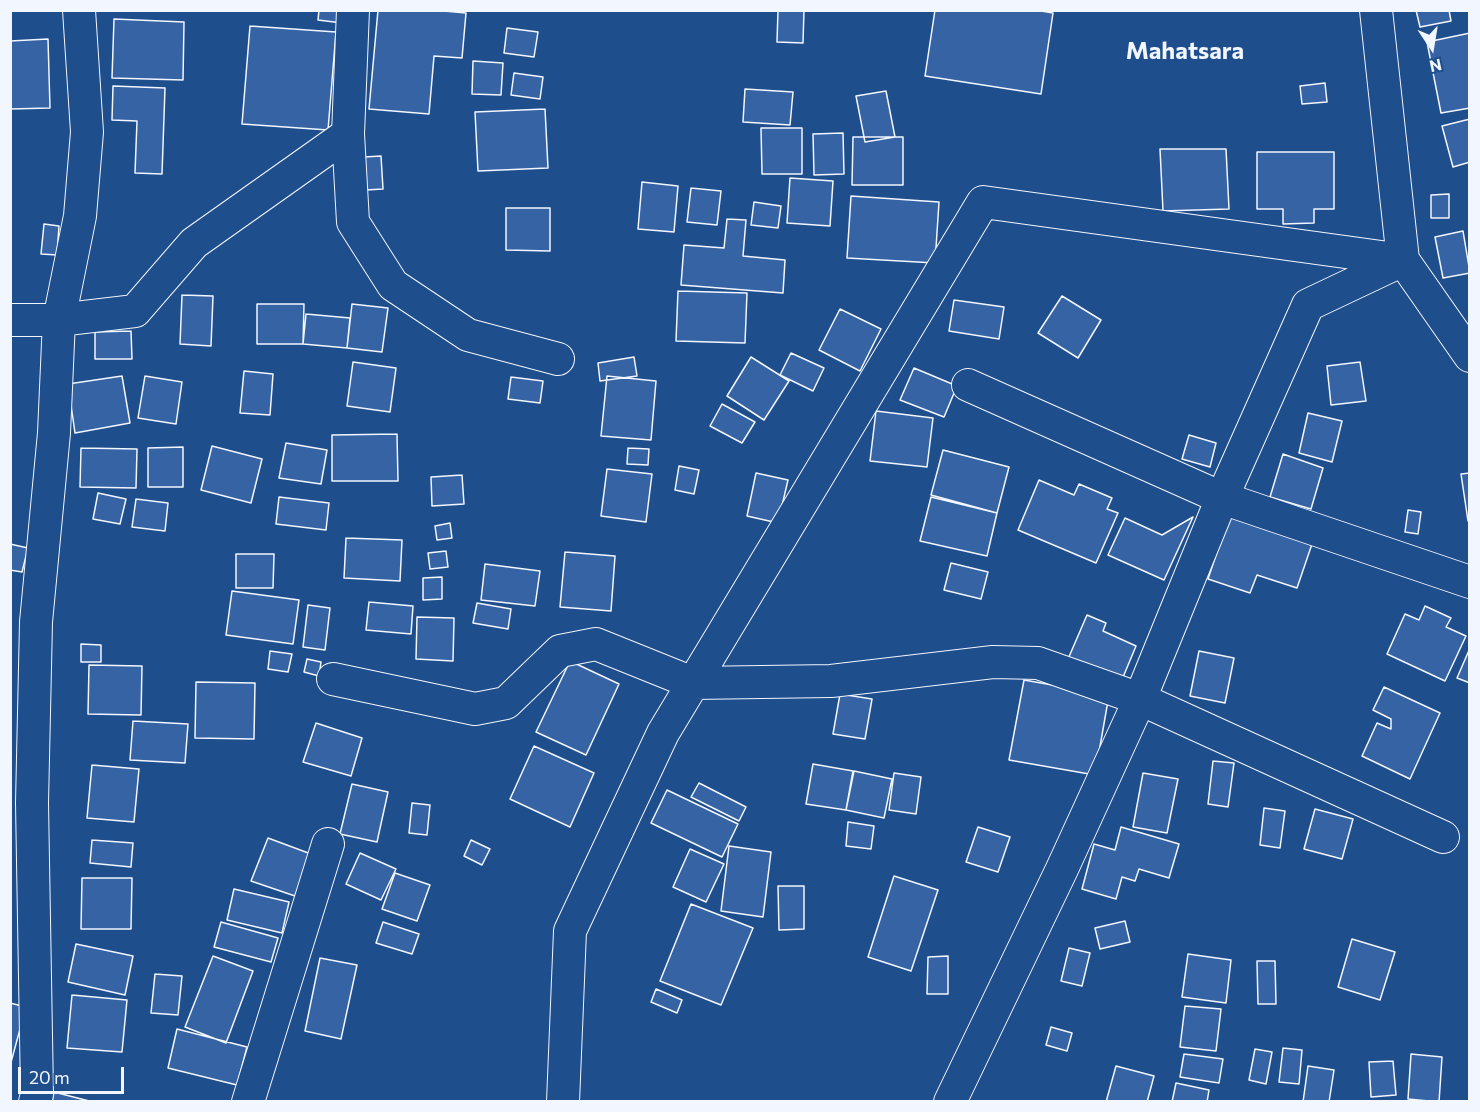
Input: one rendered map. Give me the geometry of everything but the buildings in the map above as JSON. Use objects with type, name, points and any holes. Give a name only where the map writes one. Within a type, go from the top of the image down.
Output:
[{"type":"street","points":[[35,1101],[37,1094],[32,803],[23,642],[36,622],[54,433],[59,320],[80,216],[87,132],[79,10]]},
{"type":"street","points":[[353,10],[348,134],[353,222],[393,285],[468,335],[558,359]]},
{"type":"street","points":[[1376,10],[1403,260],[1461,329],[1470,356]]},
{"type":"street","points":[[10,320],[59,320],[135,311],[194,243],[348,134]]},
{"type":"street","points":[[563,1101],[570,932],[663,733],[983,202],[1403,260]]},
{"type":"street","points":[[950,1101],[1062,869],[1140,699],[1222,498],[1308,305],[1403,260]]},
{"type":"street","points":[[968,385],[1222,498],[1470,582]]},
{"type":"street","points":[[333,679],[475,709],[506,703],[560,651],[596,644],[693,683],[831,681],[993,662],[1038,663],[1140,699],[1443,837]]},
{"type":"street","points":[[248,1101],[328,844]]},
{"type":"district","name":"Mahatsara","points":[[1185,51]]}]
